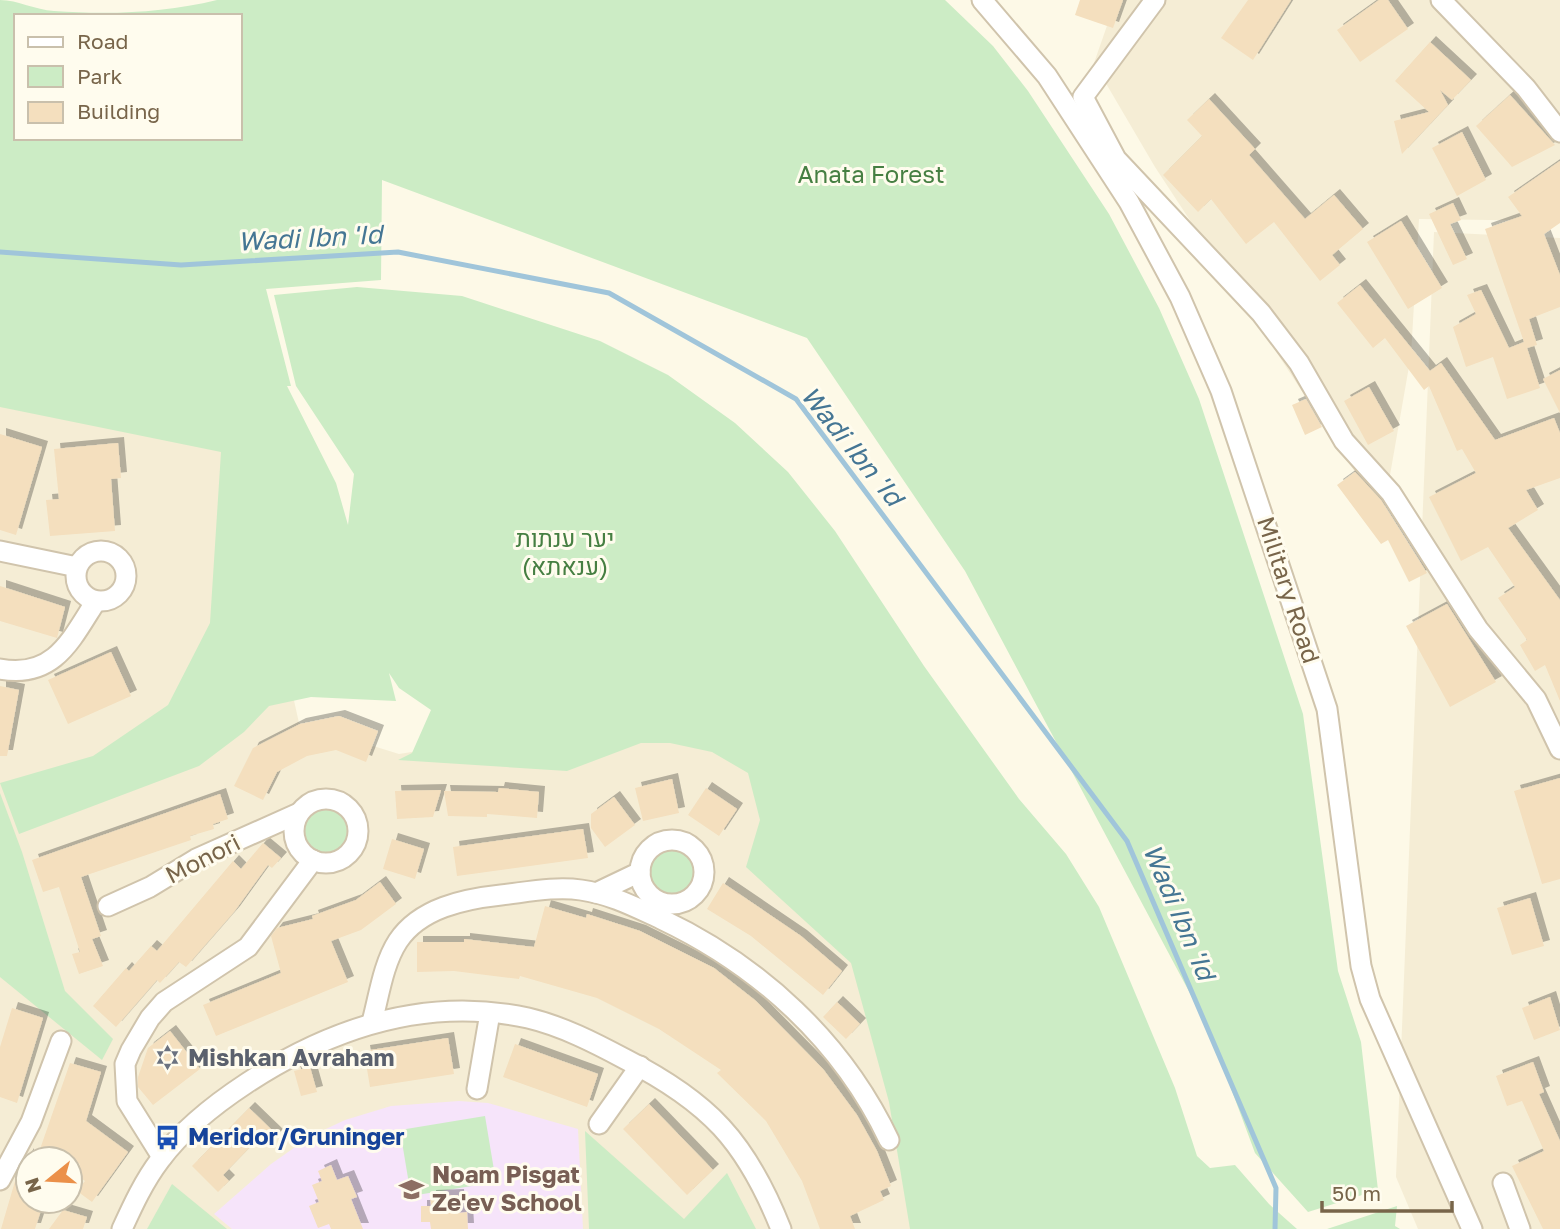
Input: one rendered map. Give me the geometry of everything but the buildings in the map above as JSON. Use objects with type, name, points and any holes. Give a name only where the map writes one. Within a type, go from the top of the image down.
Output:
[{"type":"street","name":"Military Road","points":[[982,0],[1047,76],[1129,202],[1180,297],[1222,391],[1327,709],[1361,966],[1370,999],[1472,1229]]},
{"type":"street","points":[[1155,0],[1083,97],[1116,159],[1262,313],[1299,363],[1344,441],[1391,493],[1478,629],[1536,699],[1560,749]]},
{"type":"street","points":[[1441,0],[1526,89],[1560,132]]},
{"type":"street","points":[[0,551],[77,567]]},
{"type":"street","points":[[97,551],[114,555],[122,562],[126,579],[120,593],[113,598],[96,601],[80,591],[76,583],[77,567],[89,554],[97,551]]},
{"type":"street","points":[[0,669],[19,673],[44,666],[60,653],[96,601]]},
{"type":"street","points":[[317,800],[337,801],[354,815],[357,837],[346,856],[324,863],[313,860],[297,845],[295,823],[299,813],[317,800]]},
{"type":"street","name":"Monori","points":[[108,906],[150,887],[196,859],[299,813]]},
{"type":"street","points":[[162,1157],[127,1101],[125,1064],[131,1050],[150,1018],[164,1002],[248,947],[313,860]]},
{"type":"street","points":[[596,893],[640,872]]},
{"type":"street","points":[[372,1022],[397,943],[420,918],[433,911],[486,897],[580,889],[615,898],[694,935],[726,954],[763,982],[825,1041],[856,1079],[889,1140]]},
{"type":"street","points":[[122,1229],[142,1186],[162,1157],[195,1122],[276,1065],[326,1038],[372,1022],[416,1016],[490,1013],[528,1018],[556,1027],[640,1066],[713,1115],[734,1138],[754,1169],[781,1229]]},
{"type":"street","points":[[477,1088],[490,1013]]},
{"type":"street","points":[[0,1180],[31,1122],[61,1041]]},
{"type":"street","points":[[598,1124],[640,1066]]},
{"type":"street","points":[[1503,1183],[1520,1229]]},
{"type":"shaded area","points":[[1116,0],[1560,0],[1560,221],[1419,219],[1411,355],[1383,515],[1155,167],[1094,63]]},
{"type":"shaded area","points":[[1434,232],[1560,238],[1560,1229],[1418,1229],[1396,1177]]},
{"type":"shaded area","points":[[0,379],[230,413],[299,723],[399,754],[536,732],[741,739],[1011,1229],[0,1229]]},
{"type":"shaded area","name":"Noam Pisgat Ze'ev School","points":[[459,1101],[488,1103],[578,1129],[583,1229],[232,1229],[214,1214],[271,1164],[311,1136],[345,1120],[391,1106]]},
{"type":"green space","points":[[0,0],[47,10],[95,13],[157,10],[217,0],[945,0],[993,46],[1028,91],[1109,214],[1159,308],[1199,399],[1303,714],[1338,971],[1361,1042],[1378,1190],[1308,1212],[1255,1153],[1209,1029],[965,571],[807,338],[382,180],[381,280],[266,289],[291,386],[287,386],[336,483],[348,525],[354,474],[296,386],[274,295],[357,287],[462,296],[600,341],[668,375],[735,423],[788,472],[835,531],[924,666],[1019,799],[1066,854],[1099,907],[1175,1088],[1197,1156],[1210,1168],[1235,1165],[1269,1204],[1297,1229],[910,1229],[889,1102],[851,963],[746,867],[760,820],[748,773],[712,752],[670,743],[641,743],[567,771],[398,760],[412,753],[431,710],[399,688],[389,673],[396,701],[311,697],[269,706],[244,732],[199,766],[19,834],[0,783],[93,756],[168,705],[210,623],[221,452],[0,407]]},
{"type":"green space","points":[[0,793],[22,852],[65,991],[113,1039],[102,1060],[0,977]]},
{"type":"green space","points":[[326,810],[341,816],[347,831],[341,846],[326,852],[311,846],[305,831],[311,816]]},
{"type":"green space","points":[[672,847],[689,855],[697,872],[689,889],[672,897],[655,889],[647,872],[655,855]]},
{"type":"green space","points":[[485,1116],[496,1182],[411,1196],[400,1130]]},
{"type":"green space","points":[[585,1131],[684,1219],[727,1173],[756,1229],[589,1229]]},
{"type":"green space","points":[[172,1184],[227,1229],[147,1229]]},
{"type":"green space","points":[[1397,1206],[1395,1226],[1400,1229],[1327,1229]]},
{"type":"waterway","name":"Wadi Ibn 'Id","points":[[0,252],[181,265],[398,252],[609,293],[796,399],[1127,841],[1276,1188],[1275,1229]]},
{"type":"place","name":"Mishkan Avraham","points":[[168,1058]]},
{"type":"place","name":"Meridor/Gruninger","points":[[168,1137]]},
{"type":"place","name":"Noam Pisgat Ze'ev School","points":[[412,1189]]},
{"type":"park label","name":"Anata Forest","points":[[871,175]]},
{"type":"park label","name":"יער ענתות (ענאתא)","points":[[565,553]]}]
